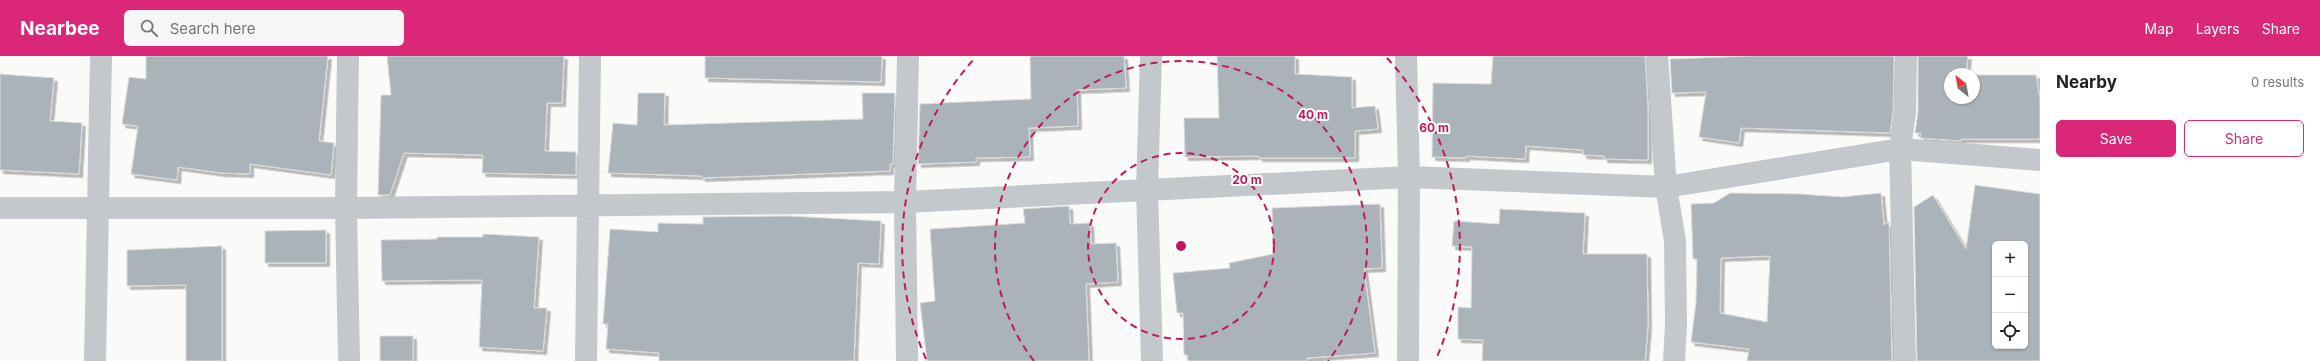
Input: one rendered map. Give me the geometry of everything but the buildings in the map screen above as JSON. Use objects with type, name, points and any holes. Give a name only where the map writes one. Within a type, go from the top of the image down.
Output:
[{"type":"street","points":[[95,361],[100,207],[101,56]]},
{"type":"street","points":[[348,56],[346,208],[349,361]]},
{"type":"street","points":[[586,361],[590,56]]},
{"type":"street","points":[[907,361],[905,202],[908,56]]},
{"type":"street","points":[[1151,56],[1147,189],[1152,361]]},
{"type":"street","points":[[1406,56],[1409,176],[1408,361]]},
{"type":"street","points":[[1657,56],[1666,187],[1675,241],[1676,325],[1674,361]]},
{"type":"street","points":[[1905,361],[1900,149],[1905,112],[1906,56]]},
{"type":"street","points":[[0,208],[346,208],[587,204],[905,202],[1409,176],[1666,187],[1900,149],[2040,160]]}]
